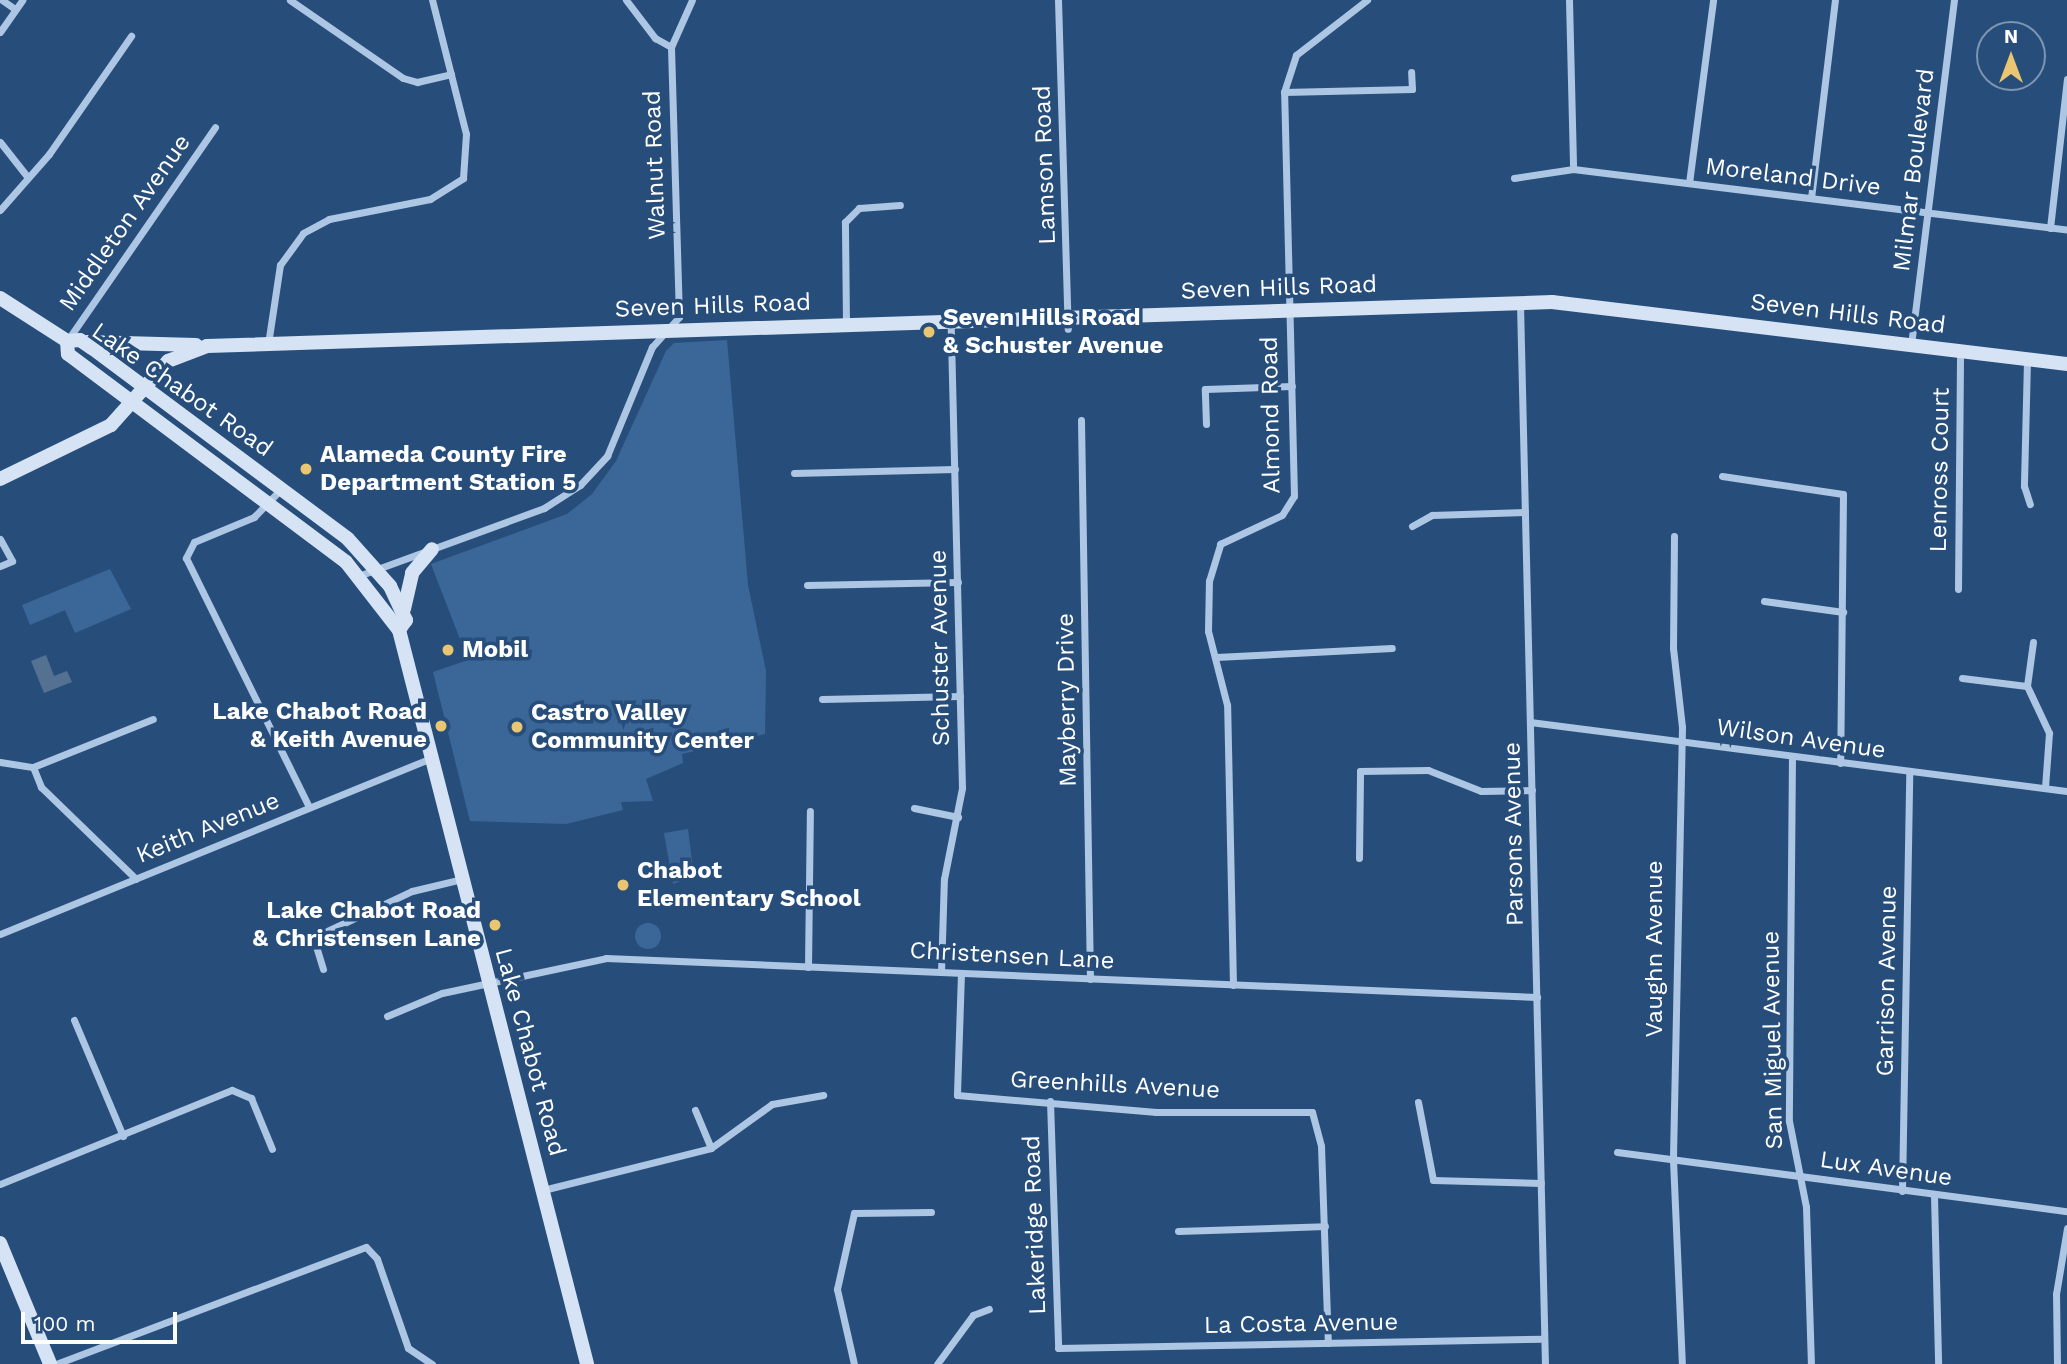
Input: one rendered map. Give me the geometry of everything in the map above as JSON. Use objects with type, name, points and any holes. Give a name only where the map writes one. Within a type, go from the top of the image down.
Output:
[{"type":"street","points":[[2,0],[15,9]]},
{"type":"street","points":[[0,32],[22,0]]},
{"type":"street","points":[[290,0],[403,78],[451,74]]},
{"type":"street","points":[[268,344],[281,265],[303,233],[329,219],[430,199],[463,178],[466,134],[432,0]]},
{"type":"street","points":[[626,0],[671,47]]},
{"type":"street","name":"Walnut Road","points":[[669,331],[680,299],[671,47],[692,0]]},
{"type":"street","name":"Lamson Road","points":[[1058,0],[1068,323]]},
{"type":"street","name":"Almond Road","points":[[1233,985],[1228,717],[1208,631],[1214,554],[1229,537],[1282,515],[1294,496],[1284,92],[1296,55],[1367,0]]},
{"type":"street","points":[[1569,0],[1573,169]]},
{"type":"street","points":[[1689,183],[1713,0]]},
{"type":"street","points":[[1811,198],[1835,0]]},
{"type":"street","name":"Milmar Boulevard","points":[[1911,345],[1954,0]]},
{"type":"street","points":[[0,210],[26,175],[49,154],[131,36]]},
{"type":"street","points":[[1284,92],[1412,89],[1411,72]]},
{"type":"street","points":[[2050,228],[2067,79]]},
{"type":"street","name":"Middleton Avenue","points":[[73,340],[215,127]]},
{"type":"street","points":[[0,142],[26,175]]},
{"type":"street","name":"Moreland Drive","points":[[1514,178],[1573,169],[2067,230]]},
{"type":"street","points":[[846,325],[845,222],[859,208],[900,205]]},
{"type":"street","name":"Lake Chabot Road","points":[[0,298],[73,340],[146,388],[281,489],[376,568],[404,614]]},
{"type":"street","name":"Parsons Avenue","points":[[1520,303],[1545,1364]]},
{"type":"street","name":"Seven Hills Road","points":[[0,480],[100,433],[135,402],[172,358],[207,346],[951,322],[1068,323],[1289,310],[1573,303],[2067,364]]},
{"type":"street","name":"Schuster Avenue","points":[[941,972],[944,879],[958,817],[960,696],[951,322]]},
{"type":"street","points":[[361,575],[544,508],[586,481],[613,445],[652,347],[669,331]]},
{"type":"street","points":[[73,340],[207,346]]},
{"type":"street","name":"Lake Chabot Road","points":[[73,340],[68,354],[271,503],[361,575],[390,625],[399,630],[587,1364]]},
{"type":"street","name":"Lenross Court","points":[[1958,589],[1960,351]]},
{"type":"street","points":[[2026,359],[2024,486],[2030,504]]},
{"type":"street","points":[[1206,424],[1205,390],[1292,386]]},
{"type":"street","name":"Mayberry Drive","points":[[1081,420],[1090,979]]},
{"type":"street","points":[[794,473],[955,469]]},
{"type":"street","points":[[1721,476],[1843,494],[1840,763]]},
{"type":"street","points":[[281,489],[271,503],[254,517],[194,542],[186,558],[309,807]]},
{"type":"street","points":[[1412,526],[1432,515],[1525,512]]},
{"type":"street","name":"Vaughn Avenue","points":[[1674,536],[1678,742],[1673,1160],[1682,1364]]},
{"type":"street","points":[[0,540],[12,561],[0,566]]},
{"type":"street","points":[[399,630],[408,581],[432,549]]},
{"type":"street","points":[[807,585],[958,582]]},
{"type":"street","points":[[1764,601],[1843,612]]},
{"type":"street","points":[[2033,642],[2027,686],[2049,733],[2045,787]]},
{"type":"street","points":[[1216,657],[1392,648]]},
{"type":"street","points":[[1962,678],[2027,686]]},
{"type":"street","points":[[822,699],[960,696]]},
{"type":"street","points":[[0,762],[33,767],[153,719]]},
{"type":"street","name":"Wilson Avenue","points":[[1531,722],[2067,791]]},
{"type":"street","name":"San Miguel Avenue","points":[[1792,757],[1789,1121],[1807,1214],[1811,1364]]},
{"type":"street","name":"Keith Avenue","points":[[0,934],[431,758]]},
{"type":"street","points":[[33,767],[41,787],[136,879]]},
{"type":"street","points":[[1359,858],[1360,771],[1429,771],[1481,791],[1532,790]]},
{"type":"street","name":"Garrison Avenue","points":[[1902,1191],[1909,772]]},
{"type":"street","points":[[914,808],[958,817]]},
{"type":"street","points":[[808,967],[810,811]]},
{"type":"street","points":[[323,969],[315,943],[323,933],[411,891],[462,879]]},
{"type":"street","name":"Christensen Lane","points":[[387,1016],[442,993],[606,958],[1536,997]]},
{"type":"street","name":"Greenhills Avenue","points":[[961,973],[957,1095],[1156,1112],[1312,1112],[1321,1146],[1325,1226]]},
{"type":"street","points":[[74,1020],[122,1136]]},
{"type":"street","points":[[0,1184],[243,1090],[272,1149]]},
{"type":"street","points":[[542,1190],[711,1148],[765,1108],[823,1095]]},
{"type":"street","name":"Lakeridge Road","points":[[1049,1101],[1058,1348]]},
{"type":"street","points":[[1418,1102],[1433,1180],[1541,1183]]},
{"type":"street","points":[[695,1110],[711,1148]]},
{"type":"street","name":"Lux Avenue","points":[[1617,1152],[2067,1211]]},
{"type":"street","points":[[1934,1195],[1938,1364]]},
{"type":"street","points":[[854,1364],[837,1289],[854,1213],[931,1212]]},
{"type":"street","points":[[1178,1231],[1325,1226],[1328,1343]]},
{"type":"street","points":[[2057,1364],[2056,1294],[2067,1228]]},
{"type":"street","points":[[0,1243],[50,1364]]},
{"type":"street","points":[[56,1364],[366,1247],[399,1313],[408,1348],[432,1364]]},
{"type":"street","points":[[937,1364],[973,1315],[989,1309]]},
{"type":"street","name":"La Costa Avenue","points":[[1058,1348],[1544,1339]]},
{"type":"shaded area","points":[[727,340],[748,585],[766,671],[765,734],[682,754],[683,763],[646,779],[653,801],[621,802],[623,810],[566,824],[470,821],[433,672],[468,660],[431,564],[567,514],[592,494],[616,461],[666,351],[674,343]]},
{"type":"shaded area","points":[[110,569],[131,609],[75,633],[65,610],[30,625],[22,605]]},
{"type":"shaded area","points":[[46,655],[54,676],[67,671],[72,682],[44,693],[31,661]]},
{"type":"shaded area","points":[[688,829],[694,877],[673,884],[664,833]]},
{"type":"shaded area","points":[[648,923],[657,927],[661,936],[657,945],[648,949],[639,945],[635,936],[639,927]]},
{"type":"place","name":"Seven Hills Road & Schuster Avenue","points":[[929,332]]},
{"type":"place","name":"Alameda County Fire Department Station 5","points":[[306,469]]},
{"type":"place","name":"Mobil","points":[[448,650]]},
{"type":"place","name":"Lake Chabot Road & Keith Avenue","points":[[441,726]]},
{"type":"place","name":"Castro Valley Community Center","points":[[517,727]]},
{"type":"place","name":"Chabot Elementary School","points":[[623,885]]},
{"type":"place","name":"Lake Chabot Road & Christensen Lane","points":[[495,925]]}]
